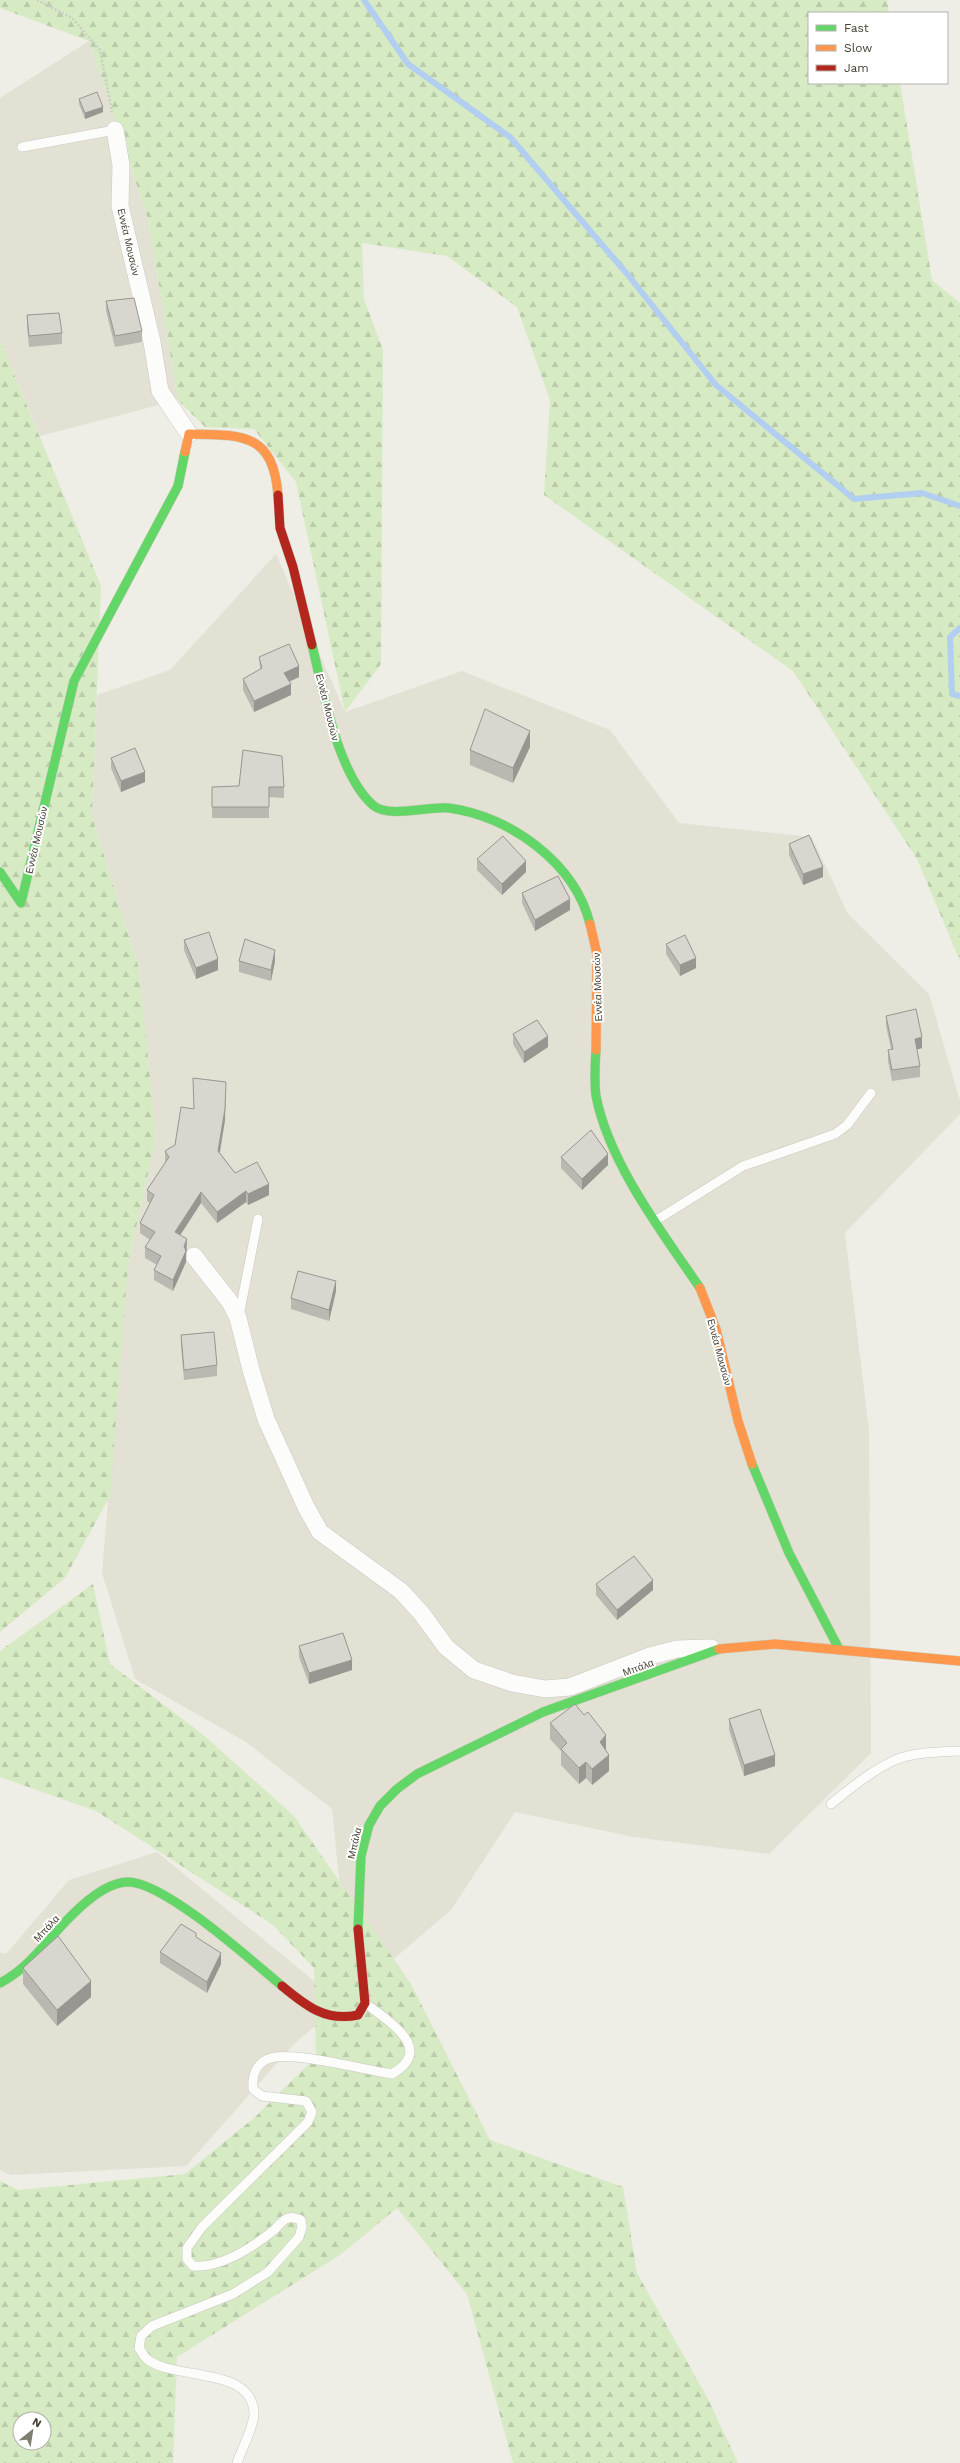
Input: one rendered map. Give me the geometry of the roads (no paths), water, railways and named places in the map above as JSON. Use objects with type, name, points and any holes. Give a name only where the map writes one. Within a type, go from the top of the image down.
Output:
[{"type":"street","name":"Εννέα Μουσών","points":[[0,872],[21,902],[74,681],[178,486],[189,434],[160,391],[152,342],[120,206],[121,165],[115,130]]},
{"type":"street","name":"Εννέα Μουσών","points":[[189,434],[232,435],[252,440],[264,451],[276,475],[280,528],[293,567],[336,741],[362,794],[376,807],[391,811],[448,808],[477,815],[504,827],[545,851],[569,877],[586,909],[597,954],[598,1019],[595,1068],[596,1094],[600,1113],[614,1150],[655,1221],[701,1290],[716,1329],[738,1421],[755,1475],[789,1553],[839,1649]]},
{"type":"street","points":[[194,1256],[230,1302],[238,1318],[251,1370],[266,1419],[306,1507],[320,1532],[401,1591],[422,1614],[446,1647],[474,1670],[512,1683],[545,1689],[570,1687],[650,1656],[677,1649],[725,1647]]},
{"type":"street","name":"Μπάλα","points":[[0,1984],[10,1979],[27,1964],[80,1907],[106,1888],[130,1882],[153,1888],[183,1907],[309,2008],[329,2017],[347,2018],[358,2015],[365,2003],[358,1938],[361,1856],[369,1825],[380,1806],[417,1774],[543,1712],[725,1647],[776,1644],[960,1661]]},
{"type":"lane","points":[[22,147],[115,130]]},
{"type":"lane","points":[[655,1221],[743,1166],[835,1134],[847,1125],[871,1093]]},
{"type":"lane","points":[[238,1318],[258,1219]]},
{"type":"lane","points":[[831,1804],[867,1775],[896,1760],[930,1752],[960,1751]]},
{"type":"lane","points":[[237,2463],[254,2415],[251,2397],[240,2386],[218,2378],[182,2372],[148,2360],[139,2348],[141,2336],[152,2326],[233,2294],[268,2272],[299,2237],[302,2227],[301,2220],[294,2217],[286,2219],[274,2230],[238,2253],[206,2267],[193,2266],[187,2259],[187,2248],[202,2227],[308,2122],[312,2112],[306,2101],[262,2096],[253,2089],[252,2078],[257,2067],[269,2058],[288,2055],[392,2074],[404,2067],[409,2060],[411,2050],[404,2035],[365,2003]]},
{"type":"waterway","points":[[364,0],[408,64],[510,137],[628,275],[716,385],[854,499],[922,493],[960,506]]},
{"type":"waterway","points":[[960,628],[950,637],[952,694],[960,696]]}]
